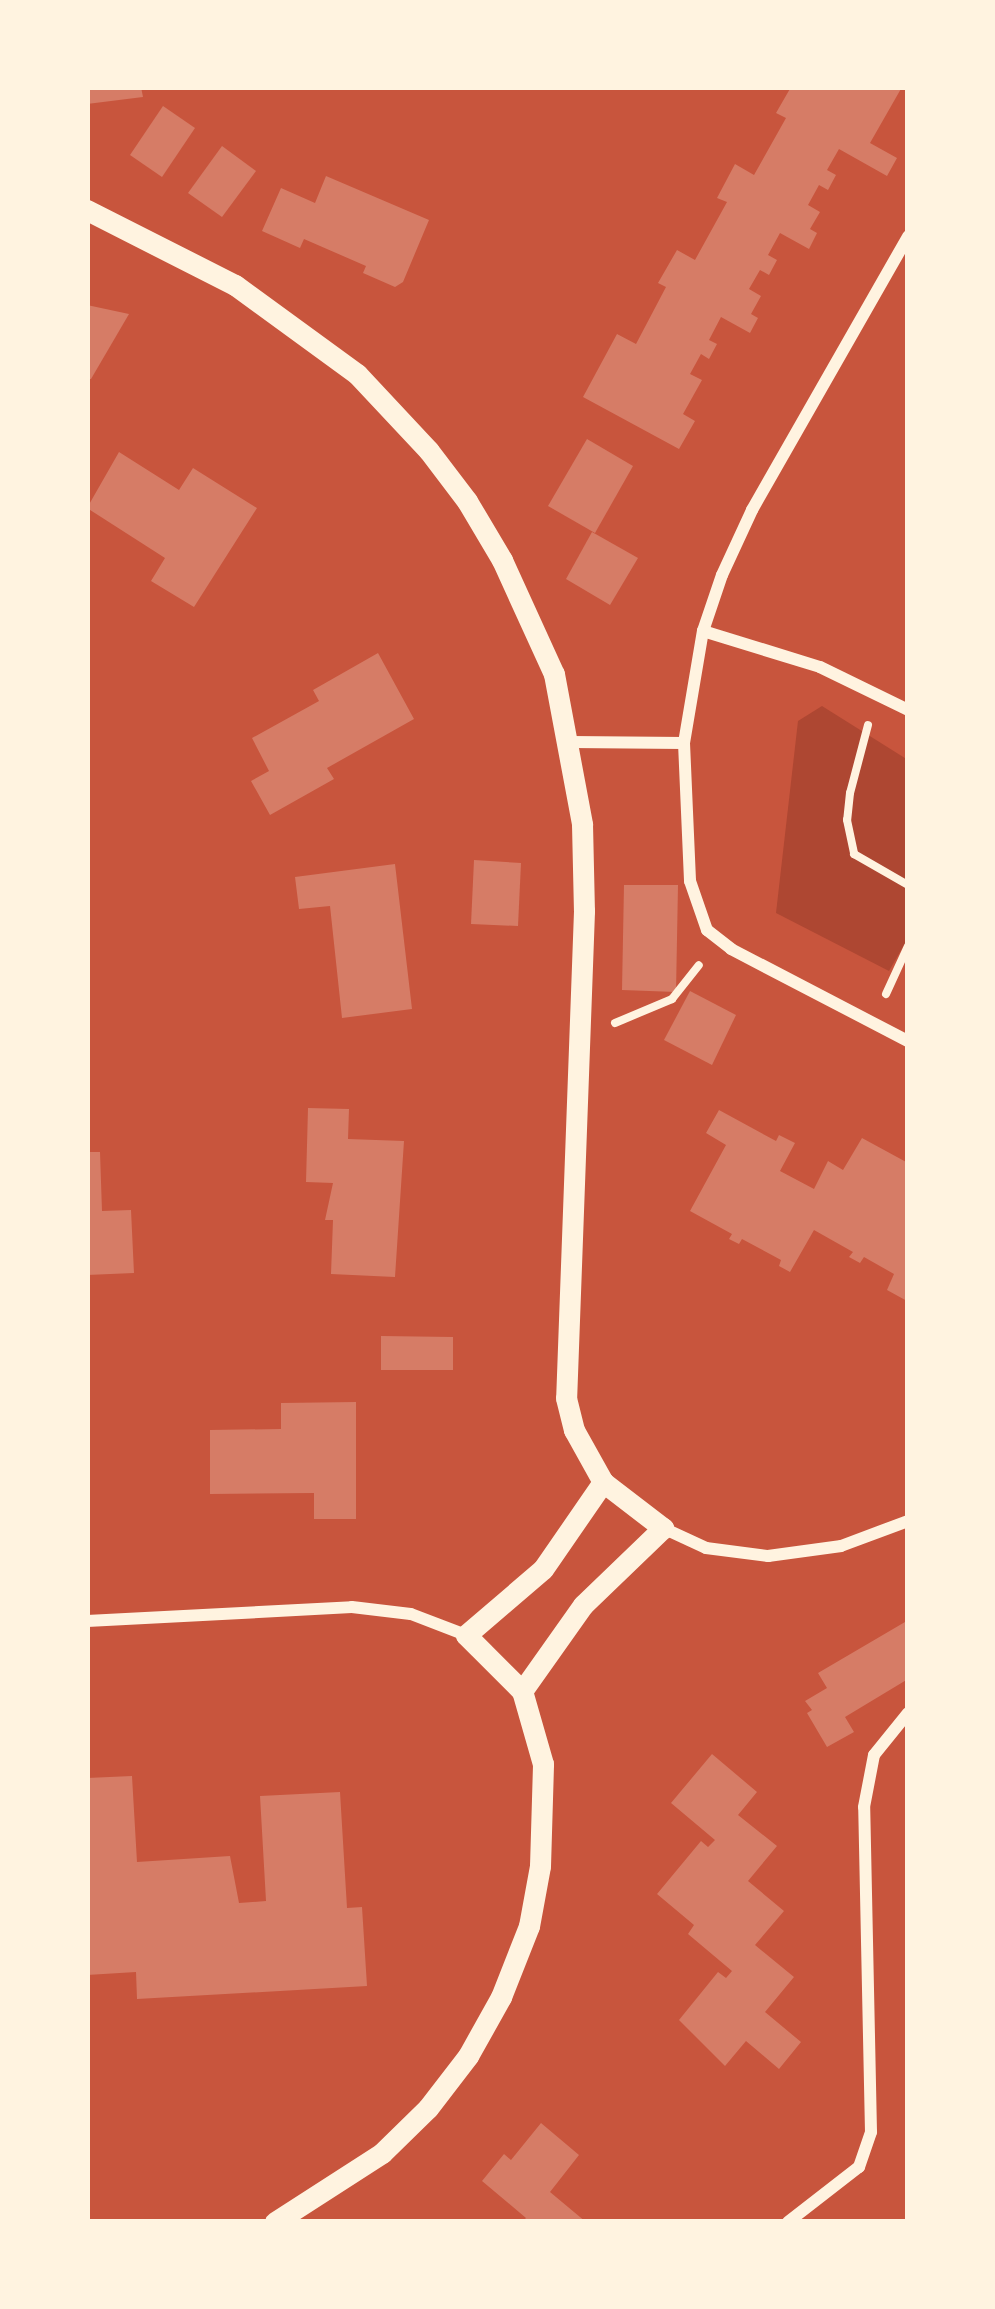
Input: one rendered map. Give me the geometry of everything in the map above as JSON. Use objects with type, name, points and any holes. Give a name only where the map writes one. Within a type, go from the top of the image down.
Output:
[{"type":"street","points":[[87,210],[267,305],[357,374],[467,501],[502,560],[554,674],[571,742],[582,824],[584,910],[566,1398],[574,1430],[603,1482],[663,1528],[706,1548],[768,1556],[841,1546],[908,1521]]},
{"type":"street","points":[[908,236],[752,510],[703,631],[684,743],[694,903],[717,939],[908,1041]]},
{"type":"street","points":[[703,631],[820,667],[908,710]]},
{"type":"street","points":[[571,742],[684,743]]},
{"type":"street","points":[[466,1635],[543,1569],[603,1482]]},
{"type":"street","points":[[522,1691],[583,1604],[663,1528]]},
{"type":"street","points":[[87,1621],[352,1607],[410,1614],[466,1635],[522,1691],[543,1765],[540,1866],[529,1926],[501,1997],[468,2056],[428,2108],[382,2153],[275,2222]]},
{"type":"street","points":[[788,2222],[859,2167],[871,2132],[865,1807],[874,1755],[908,1713]]},
{"type":"path","points":[[878,695],[854,767],[848,820],[859,859],[908,885]]},
{"type":"path","points":[[614,1024],[672,999],[717,939]]},
{"type":"path","points":[[873,1021],[908,946]]},
{"type":"shaded area","points":[[822,706],[908,760],[908,938],[889,971],[776,913],[798,721]]},
{"type":"building","points":[[87,87],[141,87],[143,97],[87,104]]},
{"type":"building","points":[[791,87],[902,87],[870,143],[897,158],[887,176],[839,149],[827,170],[836,175],[828,190],[819,185],[808,205],[820,212],[810,229],[817,233],[809,249],[780,233],[768,255],[777,260],[769,275],[760,270],[749,289],[761,296],[751,314],[758,318],[750,333],[721,317],[709,340],[717,344],[709,359],[701,354],[690,374],[702,380],[683,414],[695,421],[679,449],[583,397],[617,334],[636,344],[666,287],[658,283],[677,250],[695,260],[727,202],[717,198],[735,164],[754,175],[786,118],[776,113]]},
{"type":"building","points":[[163,106],[195,128],[162,177],[130,155]]},
{"type":"building","points":[[222,146],[256,171],[222,217],[188,193]]},
{"type":"building","points":[[326,176],[429,220],[403,282],[395,287],[363,273],[366,266],[304,239],[300,248],[262,231],[281,188],[315,203]]},
{"type":"building","points":[[87,305],[129,314],[91,379],[87,379]]},
{"type":"building","points":[[587,439],[633,466],[595,533],[548,506]]},
{"type":"building","points":[[119,452],[179,490],[193,468],[257,508],[194,607],[151,581],[165,558],[87,508]]},
{"type":"building","points":[[592,532],[638,558],[610,605],[566,579]]},
{"type":"building","points":[[378,653],[414,719],[327,768],[334,779],[270,815],[251,781],[269,771],[252,738],[319,701],[313,690]]},
{"type":"building","points":[[474,860],[521,863],[518,926],[471,924]]},
{"type":"building","points":[[395,864],[412,1009],[342,1018],[330,906],[299,909],[295,877]]},
{"type":"building","points":[[624,885],[678,885],[676,992],[622,990]]},
{"type":"building","points":[[690,991],[736,1015],[712,1065],[664,1040]]},
{"type":"building","points":[[308,1108],[349,1109],[348,1139],[404,1141],[395,1277],[331,1274],[333,1220],[325,1220],[333,1183],[306,1182]]},
{"type":"building","points":[[719,1110],[776,1141],[779,1135],[795,1143],[780,1171],[814,1189],[828,1161],[843,1170],[862,1138],[908,1163],[907,1301],[887,1290],[894,1274],[864,1257],[860,1263],[849,1257],[853,1252],[814,1230],[790,1272],[779,1266],[781,1260],[742,1239],[739,1244],[729,1239],[732,1234],[690,1211],[726,1145],[706,1133]]},
{"type":"building","points":[[87,1152],[100,1152],[102,1211],[131,1210],[134,1273],[87,1275]]},
{"type":"building","points":[[381,1336],[453,1337],[453,1370],[381,1370]]},
{"type":"building","points":[[356,1402],[356,1519],[314,1519],[314,1493],[210,1494],[210,1430],[281,1429],[281,1403]]},
{"type":"building","points":[[905,1622],[908,1679],[845,1717],[854,1732],[827,1747],[805,1701],[827,1688],[818,1673]]},
{"type":"building","points":[[712,1754],[757,1792],[738,1815],[777,1846],[748,1881],[784,1911],[755,1945],[794,1977],[765,2012],[801,2042],[779,2069],[746,2041],[725,2066],[679,2020],[718,1972],[726,1978],[732,1971],[688,1934],[694,1925],[657,1894],[701,1841],[708,1847],[715,1840],[671,1803]]},
{"type":"building","points":[[132,1776],[137,1862],[230,1856],[239,1903],[266,1901],[260,1796],[340,1792],[347,1908],[362,1907],[367,1986],[137,1999],[136,1972],[87,1975],[87,1778]]},
{"type":"building","points":[[541,2123],[579,2155],[550,2192],[586,2222],[522,2222],[526,2218],[482,2181],[504,2154],[511,2160]]}]
